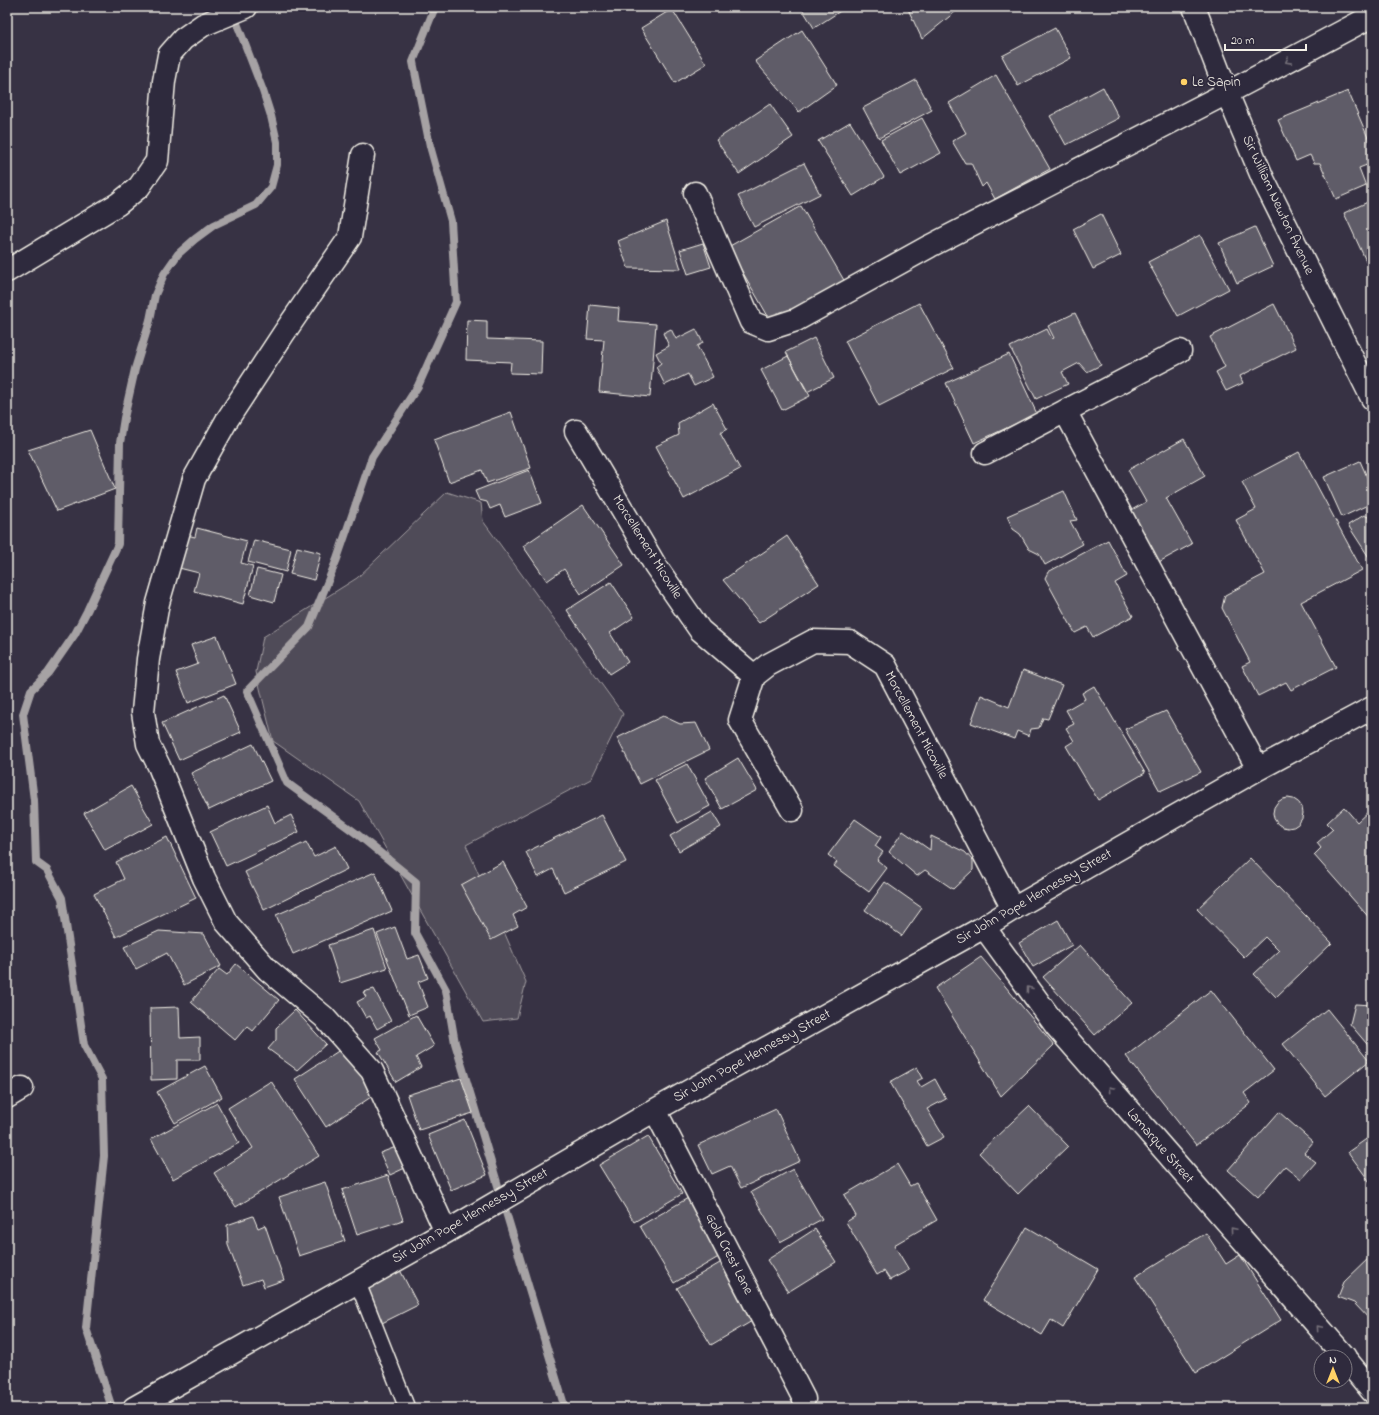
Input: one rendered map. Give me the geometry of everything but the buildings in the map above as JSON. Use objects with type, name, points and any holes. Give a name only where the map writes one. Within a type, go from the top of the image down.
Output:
[{"type":"street","points":[[7,271],[118,204],[139,187],[157,161],[164,81],[169,55],[182,39],[203,25],[246,7]]},
{"type":"street","name":"Sir William Newton Avenue","points":[[1194,7],[1227,93],[1264,181],[1372,398]]},
{"type":"street","points":[[695,193],[751,322],[768,329],[796,320],[930,246],[1227,93],[1372,16]]},
{"type":"street","points":[[363,155],[350,236],[227,420],[194,479],[158,604],[148,659],[143,712],[148,744],[204,878],[226,922],[268,970],[324,1017],[372,1071],[446,1232]]},
{"type":"street","points":[[985,453],[1180,351]]},
{"type":"street","points":[[1065,411],[1258,769]]},
{"type":"street","name":"Morcellement Micoville","points":[[576,431],[655,565],[700,630],[754,676],[768,665],[813,641],[850,642],[884,665],[1013,909]]},
{"type":"street","points":[[754,676],[740,720],[792,810]]},
{"type":"street","name":"Sir John Pope Hennessy Street","points":[[134,1408],[446,1232],[655,1110],[984,927],[1258,769],[1372,708]]},
{"type":"street","name":"Lamarque Street","points":[[984,927],[1056,1026],[1338,1349]]},
{"type":"street","name":"Gold Crest Lane","points":[[655,1110],[804,1399]]},
{"type":"street","name":"Lamarque Street","points":[[1353,1367],[1372,1391]]},
{"type":"lane","points":[[357,1281],[407,1408]]},
{"type":"shaded area","points":[[447,492],[481,503],[483,521],[623,714],[591,779],[466,845],[526,982],[517,1018],[483,1022],[359,801],[273,741],[256,672],[263,637],[357,578]]},
{"type":"waterway","points":[[435,7],[413,62],[430,146],[451,221],[456,302],[418,386],[372,457],[337,559],[309,627],[247,691],[287,783],[357,834],[416,882],[415,933],[446,990],[455,1043],[565,1408]]},
{"type":"waterway","points":[[112,1408],[86,1328],[104,1156],[102,1079],[84,1045],[62,898],[47,870],[36,862],[34,800],[23,714],[31,690],[48,673],[75,634],[118,544],[120,443],[124,418],[135,369],[150,320],[155,295],[164,274],[178,254],[195,239],[214,225],[256,205],[271,187],[277,165],[277,142],[263,91],[233,13]]},
{"type":"place","name":"Le Sapin","points":[[1184,82]]}]
